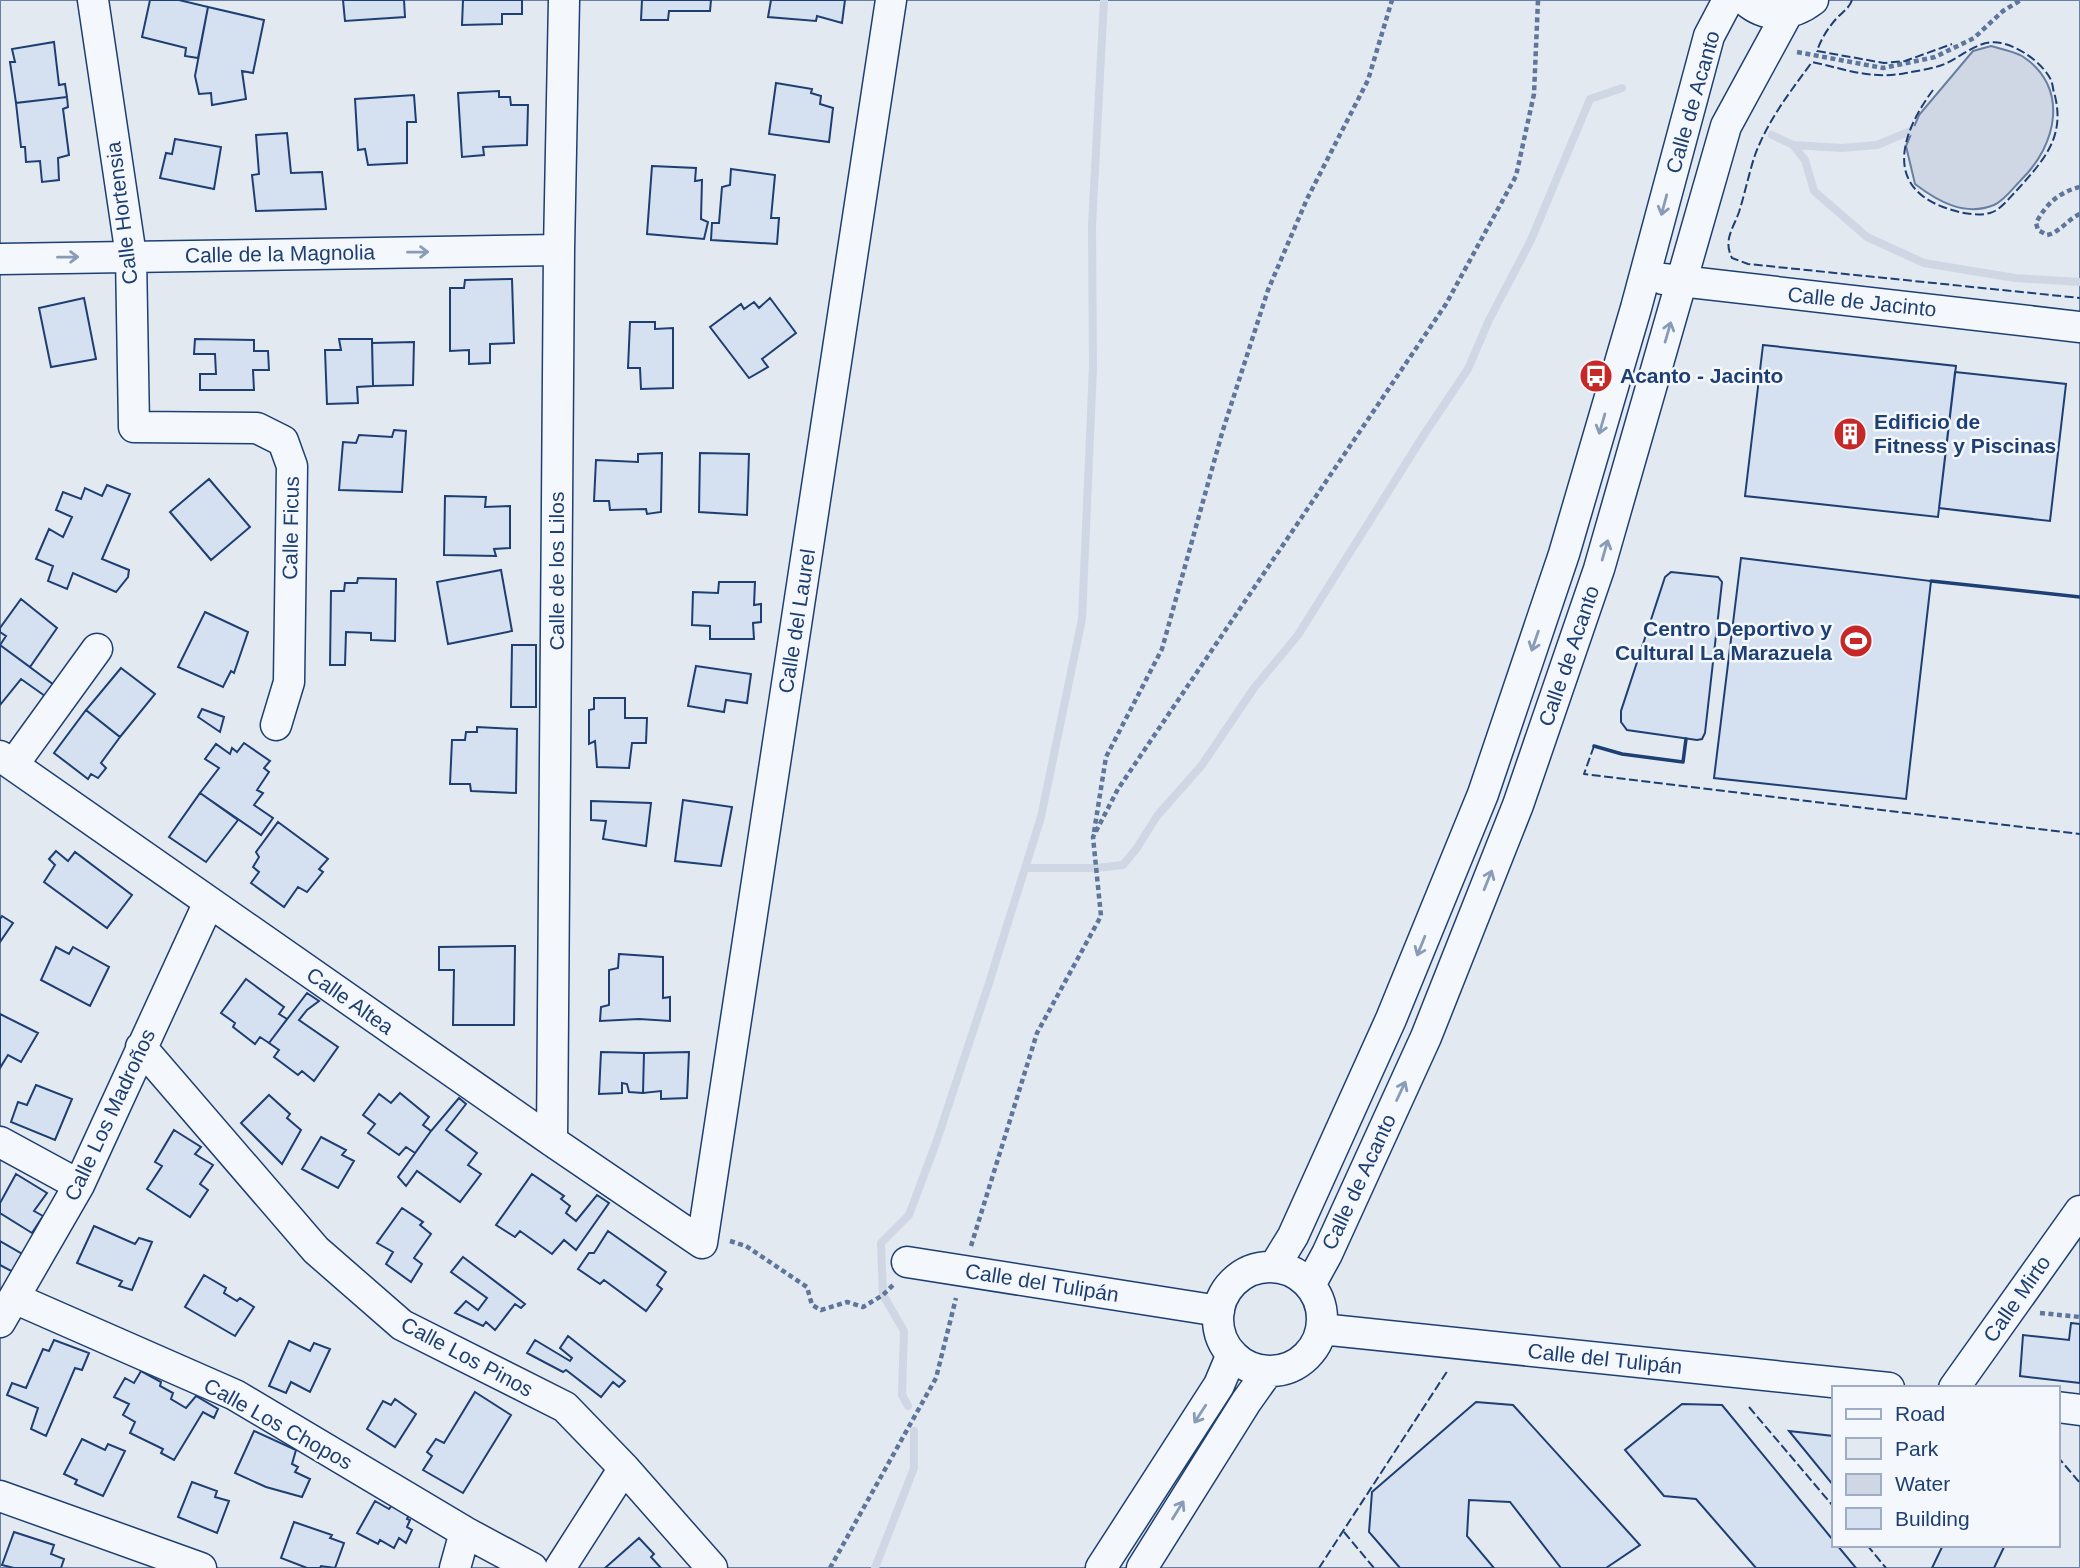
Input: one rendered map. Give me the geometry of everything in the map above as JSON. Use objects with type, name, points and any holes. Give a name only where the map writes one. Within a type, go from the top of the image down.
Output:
[{"type":"street","name":"Calle Hortensia","points":[[93,0],[131,256],[134,427]]},
{"type":"street","name":"Calle de los Lilos","points":[[552,1141],[559,250],[564,0]]},
{"type":"street","name":"Calle del Laurel","points":[[702,1243],[891,0]]},
{"type":"street","name":"Calle de Acanto","points":[[1274,1267],[1293,1236],[1391,1019],[1483,794],[1564,554],[1644,276],[1709,36],[1728,0]]},
{"type":"street","points":[[1745,0],[1762,11],[1774,14],[1800,7]]},
{"type":"street","name":"Calle de Acanto","points":[[1310,1285],[1426,1037],[1518,805],[1599,569],[1726,126],[1800,7]]},
{"type":"street","name":"Calle de la Magnolia","points":[[0,259],[559,250]]},
{"type":"street","name":"Calle de Jacinto","points":[[1644,276],[2080,327]]},
{"type":"street","name":"Calle Ficus","points":[[134,427],[257,428],[283,441],[292,466],[289,682],[276,725]]},
{"type":"street","points":[[6,760],[97,649]]},
{"type":"street","name":"Calle Altea","points":[[6,760],[702,1243]]},
{"type":"street","name":"Calle Los Madroños","points":[[7,1310],[79,1185],[209,902]]},
{"type":"street","name":"Calle Los Pinos","points":[[141,1047],[316,1250],[402,1325],[565,1407],[624,1468],[712,1568]]},
{"type":"street","points":[[0,1142],[79,1185]]},
{"type":"street","name":"Calle Mirto","points":[[1955,1386],[2080,1211]]},
{"type":"street","name":"Calle del Tulipán","points":[[907,1262],[1219,1311]]},
{"type":"street","points":[[1274,1267],[1300,1277],[1310,1285],[1322,1314],[1321,1329],[1316,1343],[1302,1360],[1283,1370],[1268,1371],[1242,1363],[1232,1354],[1223,1342],[1219,1311],[1233,1284],[1245,1274],[1259,1268],[1274,1267]]},
{"type":"street","name":"Calle Los Chopos","points":[[7,1310],[234,1395],[465,1532],[532,1568]]},
{"type":"street","name":"Calle del Tulipán","points":[[1321,1329],[1870,1386]]},
{"type":"street","points":[[1101,1568],[1219,1385],[1232,1354]]},
{"type":"street","points":[[1142,1568],[1245,1402],[1268,1371]]},
{"type":"street","points":[[2059,1407],[2080,1410]]},
{"type":"street","points":[[560,1568],[624,1468]]},
{"type":"street","points":[[0,1496],[201,1568]]},
{"type":"street","points":[[455,1568],[465,1532]]},
{"type":"path","points":[[830,1568],[936,1378],[963,1271],[1037,1033],[1101,916],[1093,837],[1106,757],[1162,649],[1223,433],[1268,290],[1307,199],[1368,80],[1392,0]]},
{"type":"path","points":[[1093,837],[1118,789],[1446,304],[1516,176],[1534,94],[1538,0]]},
{"type":"path","points":[[1796,52],[1883,68],[1935,57],[1974,38],[2003,11],[2021,0]]},
{"type":"path","points":[[2080,187],[2051,201],[2036,223],[2038,229],[2047,235],[2053,234],[2080,214]]},
{"type":"path","points":[[702,1243],[720,1238],[746,1246],[807,1287],[812,1305],[821,1310],[847,1302],[863,1307],[883,1295],[898,1279],[907,1262]]},
{"type":"path","points":[[2033,1312],[2080,1317]]},
{"type":"green space","points":[[0,0],[2080,0],[2080,1568],[0,1568]]},
{"type":"water","points":[[1991,46],[2022,56],[2037,69],[2047,84],[2052,100],[2050,134],[2033,166],[2009,194],[1994,205],[1962,208],[1942,201],[1915,184],[1906,146],[1919,115],[1973,51]]},
{"type":"building","points":[[150,0],[179,0],[208,7],[198,58],[185,56],[186,48],[142,37]]},
{"type":"building","points":[[343,0],[404,0],[405,17],[345,21]]},
{"type":"building","points":[[463,0],[522,0],[522,14],[502,14],[502,24],[462,25]]},
{"type":"building","points":[[642,0],[711,0],[710,11],[669,11],[668,20],[641,20]]},
{"type":"building","points":[[771,0],[845,0],[842,23],[817,16],[816,21],[768,17]]},
{"type":"building","points":[[208,7],[264,20],[253,73],[242,71],[246,99],[212,105],[211,93],[199,94],[195,76]]},
{"type":"building","points":[[54,42],[59,85],[65,84],[67,97],[16,103],[10,62],[15,62],[12,49]]},
{"type":"building","points":[[776,83],[812,89],[811,93],[821,96],[820,104],[833,108],[829,142],[769,134]]},
{"type":"building","points":[[499,91],[499,97],[510,97],[511,105],[528,105],[527,145],[483,147],[484,155],[462,157],[458,93]]},
{"type":"building","points":[[414,95],[416,122],[407,122],[407,163],[368,165],[365,149],[358,150],[355,99]]},
{"type":"building","points":[[67,97],[68,107],[63,109],[69,155],[58,158],[59,180],[42,182],[40,161],[26,162],[25,147],[21,147],[16,103]]},
{"type":"building","points":[[287,133],[291,173],[322,172],[326,209],[256,211],[252,175],[259,174],[256,135]]},
{"type":"building","points":[[175,139],[221,147],[214,189],[160,178],[166,153],[172,154]]},
{"type":"building","points":[[652,166],[696,168],[695,181],[702,180],[701,219],[708,222],[704,239],[647,234]]},
{"type":"building","points":[[731,169],[775,175],[771,218],[779,218],[777,244],[711,240],[712,223],[719,223],[722,187],[730,185]]},
{"type":"building","points":[[512,279],[514,343],[490,344],[490,363],[469,364],[469,350],[450,351],[450,288],[464,288],[465,280]]},
{"type":"building","points":[[84,298],[96,359],[51,367],[39,308]]},
{"type":"building","points":[[770,298],[796,333],[762,359],[768,367],[749,378],[710,327],[741,304],[744,309],[754,302],[759,308]]},
{"type":"building","points":[[630,322],[655,322],[655,329],[673,328],[673,388],[641,389],[640,368],[628,368]]},
{"type":"building","points":[[195,339],[254,340],[254,351],[268,351],[269,370],[253,370],[254,390],[200,390],[200,374],[216,374],[215,354],[194,354]]},
{"type":"building","points":[[339,339],[372,339],[373,386],[357,387],[358,403],[327,404],[325,350],[341,350]]},
{"type":"building","points":[[414,342],[413,385],[373,386],[372,343]]},
{"type":"building","name":"Edificio de Fitness y Piscinas","points":[[1763,345],[1956,366],[1938,517],[1745,496]]},
{"type":"building","points":[[1955,372],[2066,384],[2050,521],[1939,508]]},
{"type":"building","points":[[394,430],[406,431],[402,492],[339,490],[343,442],[356,443],[359,435],[392,437]]},
{"type":"building","points":[[662,453],[661,512],[647,514],[646,509],[610,510],[609,501],[594,501],[596,460],[638,462],[638,454]]},
{"type":"building","points":[[700,453],[749,454],[747,515],[699,512]]},
{"type":"building","points":[[209,479],[250,527],[211,560],[170,512]]},
{"type":"building","points":[[107,485],[130,494],[102,559],[129,570],[128,577],[116,592],[73,573],[67,589],[48,581],[53,566],[36,559],[49,529],[63,537],[72,517],[56,510],[63,492],[81,499],[85,488],[102,496]]},
{"type":"building","points":[[445,496],[486,497],[485,507],[510,506],[510,548],[494,549],[496,556],[444,555]]},
{"type":"building","points":[[1741,558],[1931,581],[1906,799],[1714,778]]},
{"type":"building","points":[[501,570],[512,631],[448,644],[437,582]]},
{"type":"building","points":[[1671,572],[1718,577],[1722,582],[1705,733],[1702,739],[1697,740],[1627,730],[1621,722],[1621,711],[1665,577]]},
{"type":"building","points":[[358,578],[396,579],[395,641],[371,640],[371,633],[346,632],[345,665],[330,665],[331,591],[344,591],[345,583],[357,583]]},
{"type":"building","points":[[719,582],[755,582],[754,605],[761,604],[761,622],[753,623],[754,639],[710,639],[710,626],[692,625],[693,592],[718,593]]},
{"type":"building","points":[[21,599],[57,628],[30,667],[0,645],[6,636],[0,632],[0,628]]},
{"type":"building","points":[[205,612],[248,632],[234,673],[231,671],[223,687],[178,667]]},
{"type":"building","points":[[0,645],[54,685],[45,696],[21,679],[0,705]]},
{"type":"building","points":[[512,645],[536,645],[536,707],[511,707]]},
{"type":"building","points":[[696,666],[751,674],[747,703],[726,700],[724,712],[688,706]]},
{"type":"building","points":[[121,668],[155,694],[120,737],[86,710]]},
{"type":"building","points":[[594,698],[625,698],[625,718],[647,718],[646,743],[632,743],[629,768],[597,767],[595,741],[589,744],[589,710],[594,709]]},
{"type":"building","points":[[202,709],[224,717],[220,732],[198,717]]},
{"type":"building","points":[[86,710],[120,737],[101,763],[106,768],[98,778],[91,774],[88,779],[54,753]]},
{"type":"building","points":[[477,727],[517,729],[516,793],[471,791],[470,784],[450,784],[452,740],[465,740],[466,732],[477,732]]},
{"type":"building","points":[[244,743],[270,761],[264,768],[269,772],[257,790],[263,793],[254,805],[273,818],[261,835],[200,793],[219,768],[205,759],[216,744],[230,754],[232,748],[237,752]]},
{"type":"building","points":[[200,793],[238,820],[206,862],[169,837]]},
{"type":"building","points":[[683,800],[732,807],[721,866],[675,861]]},
{"type":"building","points":[[591,801],[651,803],[646,846],[603,839],[606,821],[591,820]]},
{"type":"building","points":[[278,822],[328,859],[319,869],[323,872],[307,892],[298,887],[284,907],[251,883],[259,872],[253,867],[259,857],[256,852]]},
{"type":"building","points":[[56,851],[68,861],[75,852],[132,895],[107,928],[44,882],[55,865],[49,859]]},
{"type":"building","points":[[2,916],[13,923],[0,942],[0,919]]},
{"type":"building","points":[[515,946],[514,1025],[453,1025],[454,970],[439,970],[439,947]]},
{"type":"building","points":[[56,947],[69,954],[73,947],[109,967],[90,1006],[41,980]]},
{"type":"building","points":[[619,954],[663,957],[663,998],[670,997],[670,1021],[600,1021],[601,1007],[609,1005],[609,970],[618,968]]},
{"type":"building","points":[[246,979],[284,1007],[279,1014],[287,1019],[269,1043],[260,1037],[255,1044],[233,1027],[235,1023],[221,1013]]},
{"type":"building","points":[[307,993],[319,1001],[299,1020],[338,1047],[314,1081],[302,1071],[298,1075],[274,1057],[279,1050],[269,1043]]},
{"type":"building","points":[[0,1014],[38,1033],[21,1062],[8,1055],[0,1068]]},
{"type":"building","points":[[601,1052],[644,1053],[643,1093],[629,1092],[627,1084],[622,1083],[622,1093],[599,1094]]},
{"type":"building","points":[[689,1052],[687,1098],[661,1099],[661,1091],[643,1093],[644,1053]]},
{"type":"building","points":[[36,1085],[72,1099],[55,1140],[11,1122],[18,1102],[27,1105]]},
{"type":"building","points":[[400,1093],[429,1117],[423,1125],[431,1131],[415,1153],[406,1147],[399,1155],[368,1133],[375,1124],[363,1115],[379,1094],[391,1103]]},
{"type":"building","points":[[269,1095],[290,1114],[287,1118],[301,1130],[282,1164],[241,1123]]},
{"type":"building","points":[[459,1098],[466,1104],[446,1130],[477,1153],[468,1165],[481,1174],[460,1202],[417,1171],[406,1186],[398,1177]]},
{"type":"building","points":[[174,1130],[201,1147],[195,1154],[213,1165],[200,1184],[208,1190],[190,1217],[147,1189],[162,1166],[155,1162]]},
{"type":"building","points":[[321,1137],[346,1150],[342,1155],[354,1161],[338,1188],[302,1169]]},
{"type":"building","points":[[16,1174],[47,1193],[34,1211],[43,1216],[32,1233],[0,1213],[0,1203]]},
{"type":"building","points":[[532,1174],[564,1196],[561,1199],[570,1206],[566,1213],[576,1221],[597,1195],[609,1203],[576,1250],[564,1240],[552,1254],[520,1231],[515,1237],[496,1225]]},
{"type":"building","points":[[402,1208],[423,1222],[420,1225],[431,1234],[414,1258],[422,1264],[411,1282],[386,1264],[393,1252],[377,1243]]},
{"type":"building","points":[[94,1226],[135,1244],[139,1238],[152,1242],[132,1290],[119,1286],[122,1281],[77,1263]]},
{"type":"building","points":[[608,1231],[666,1272],[657,1285],[662,1289],[646,1311],[604,1280],[600,1284],[578,1269],[589,1253],[594,1253]]},
{"type":"building","points":[[0,1241],[24,1255],[15,1273],[0,1265]]},
{"type":"building","points":[[463,1257],[525,1304],[521,1308],[515,1304],[495,1330],[486,1322],[483,1326],[455,1313],[466,1301],[478,1310],[487,1298],[451,1272]]},
{"type":"building","points":[[204,1275],[226,1288],[224,1293],[237,1301],[240,1298],[254,1307],[235,1336],[185,1307]]},
{"type":"building","points":[[2071,1323],[2080,1324],[2080,1383],[2020,1376],[2023,1335],[2069,1340]]},
{"type":"building","points":[[568,1336],[625,1381],[619,1387],[613,1382],[601,1397],[566,1370],[563,1372],[527,1353],[535,1340],[570,1361],[572,1358],[560,1348]]},
{"type":"building","points":[[54,1340],[89,1353],[82,1370],[75,1368],[46,1436],[31,1429],[38,1408],[7,1395],[12,1383],[26,1388],[43,1349],[49,1351]]},
{"type":"building","points":[[289,1341],[310,1351],[314,1343],[330,1349],[310,1392],[291,1382],[286,1393],[269,1386]]},
{"type":"building","points":[[141,1371],[161,1382],[160,1386],[173,1393],[171,1399],[186,1408],[196,1396],[218,1409],[214,1418],[203,1412],[174,1460],[161,1453],[163,1449],[130,1433],[135,1422],[123,1415],[129,1404],[114,1397],[125,1378],[134,1383]]},
{"type":"building","points":[[475,1392],[511,1415],[463,1493],[423,1470],[432,1456],[427,1452],[436,1439],[444,1443]]},
{"type":"building","points":[[395,1399],[416,1414],[395,1447],[367,1429],[383,1401],[391,1405]]},
{"type":"building","points":[[1476,1402],[1513,1405],[1640,1545],[1606,1568],[1561,1568],[1510,1502],[1469,1500],[1467,1536],[1494,1568],[1400,1568],[1369,1532],[1372,1492]]},
{"type":"building","points":[[1682,1404],[1722,1405],[1832,1539],[1832,1547],[1839,1547],[1856,1568],[1756,1568],[1696,1499],[1664,1496],[1625,1450]]},
{"type":"building","points":[[254,1431],[296,1450],[292,1464],[298,1467],[295,1472],[310,1479],[302,1497],[266,1487],[235,1473]]},
{"type":"building","points":[[1789,1431],[1832,1436],[1832,1484]]},
{"type":"building","points":[[82,1439],[105,1450],[108,1444],[125,1451],[103,1496],[75,1484],[77,1480],[64,1474]]},
{"type":"building","points":[[192,1482],[217,1491],[215,1497],[229,1501],[217,1533],[178,1517]]},
{"type":"building","points":[[396,1500],[412,1508],[407,1527],[412,1530],[406,1543],[399,1538],[394,1548],[380,1540],[378,1544],[357,1533],[375,1501],[389,1509]]},
{"type":"building","points":[[294,1522],[332,1535],[330,1538],[344,1543],[335,1568],[307,1568],[281,1558]]},
{"type":"building","points":[[14,1532],[54,1545],[51,1554],[64,1559],[61,1568],[14,1568],[2,1565]]},
{"type":"building","points":[[639,1538],[654,1554],[651,1557],[661,1568],[605,1568]]},
{"type":"building","points":[[1942,1547],[2004,1547],[1994,1568],[1932,1568]]},
{"type":"waterway","points":[[908,1406],[902,1395],[904,1331],[883,1295],[881,1243],[909,1215],[989,983],[1041,817],[1082,619],[1093,368],[1092,226],[1104,0]]},
{"type":"waterway","points":[[1025,868],[1096,868],[1123,865],[1157,816],[1202,765],[1254,688],[1298,635],[1468,369],[1489,320],[1531,240],[1590,99],[1622,88]]},
{"type":"waterway","points":[[1793,145],[1842,148],[1877,145],[1913,130]]},
{"type":"waterway","points":[[1772,135],[1793,145],[1805,160],[1814,191],[1867,237],[1924,263],[2015,278],[2080,282]]},
{"type":"waterway","points":[[875,1568],[914,1468],[914,1431]]},
{"type":"fence","points":[[1852,0],[1828,30],[1817,51],[1884,63],[1905,61],[1952,44]]},
{"type":"fence","points":[[1933,90],[1907,138],[1905,170],[1912,184],[1924,197],[1960,212],[1984,214],[2002,206],[2044,158],[2055,136],[2057,111],[2051,80],[2042,67],[2029,56],[2008,45],[1985,43],[1938,66],[1893,75],[1858,73],[1812,62],[1773,118],[1760,142],[1730,235],[1728,246],[1732,258],[1748,264],[2080,298]]},
{"type":"fence","points":[[1594,746],[1584,774],[2080,834]]},
{"type":"fence","points":[[1319,1568],[1448,1370]]},
{"type":"fence","points":[[1749,1407],[1832,1505]]},
{"type":"fence","points":[[2059,1458],[2080,1483]]},
{"type":"fence","points":[[1344,1532],[1374,1568]]},
{"type":"fence","points":[[1869,1547],[1886,1568]]},
{"type":"wall","points":[[1931,581],[2080,597]]},
{"type":"wall","points":[[1594,746],[1622,754],[1683,762],[1686,739]]},
{"type":"place","name":"Acanto - Jacinto","points":[[1596,376]]},
{"type":"place","name":"Edificio de Fitness y Piscinas","points":[[1850,434]]},
{"type":"place","name":"Centro Deportivo y Cultural La Marazuela","points":[[1856,641]]}]
